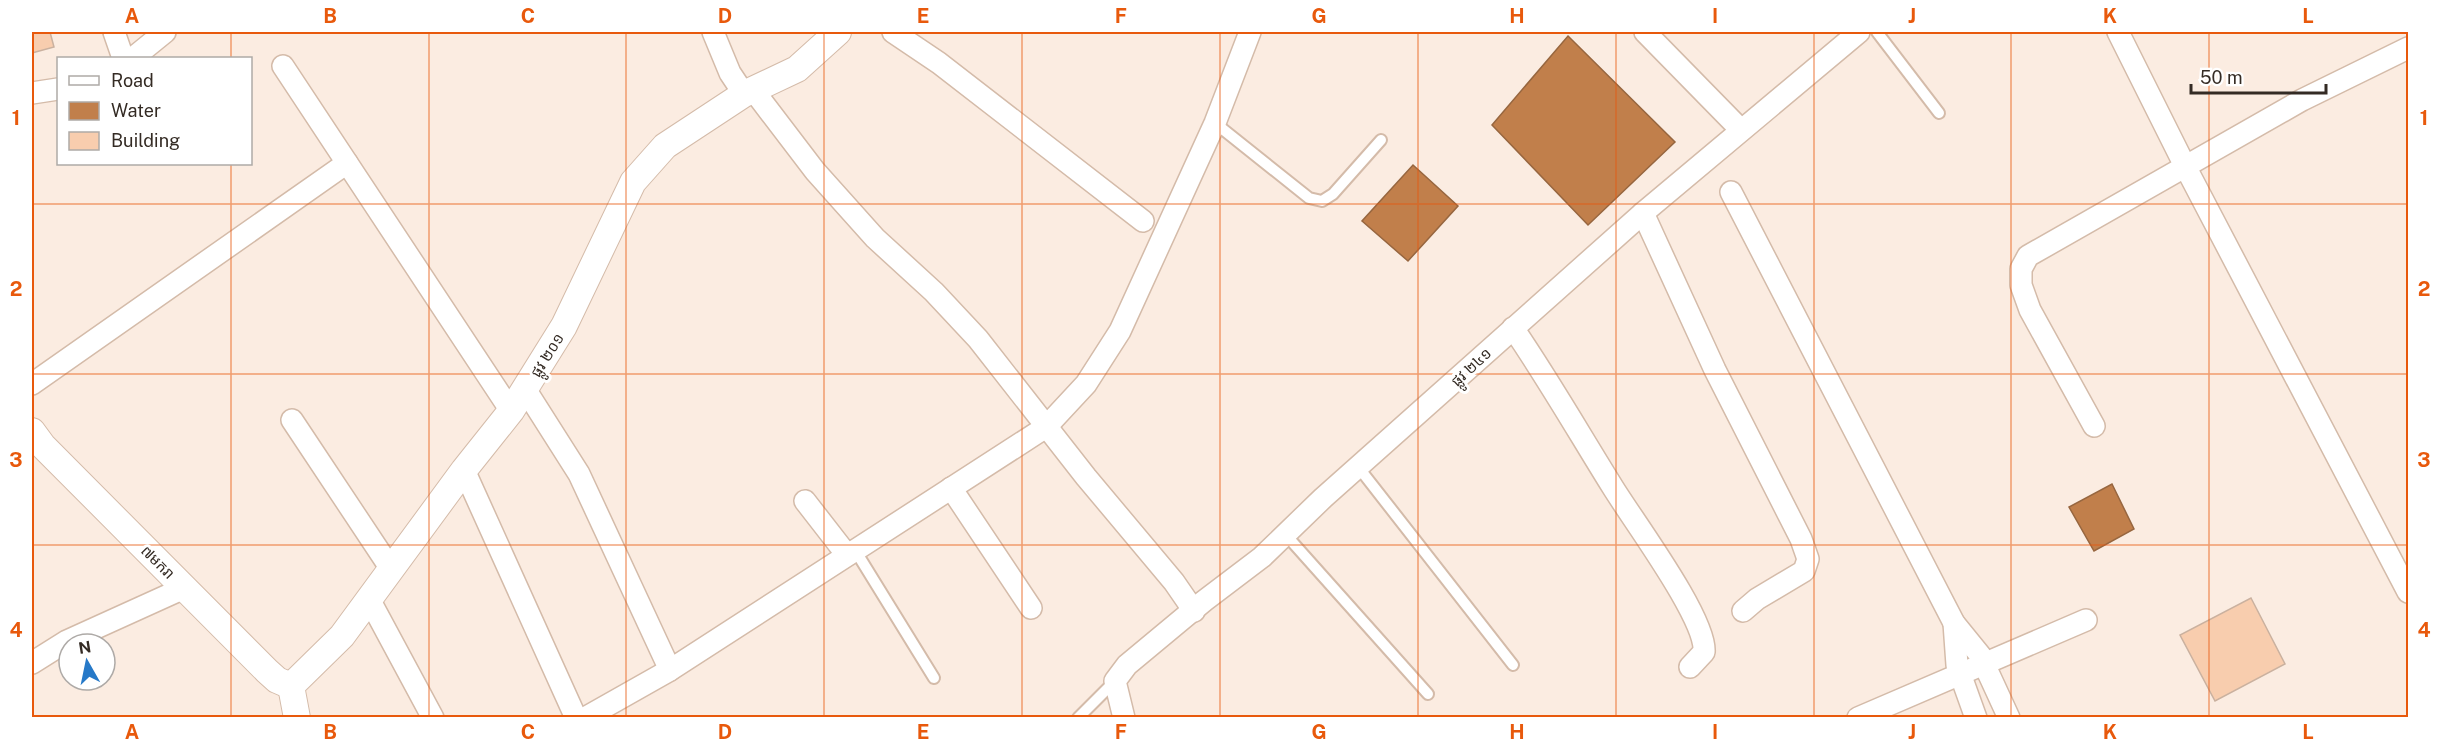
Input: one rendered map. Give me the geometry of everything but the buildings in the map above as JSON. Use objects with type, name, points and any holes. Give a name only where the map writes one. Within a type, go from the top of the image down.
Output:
[{"type":"street","points":[[114,32],[123,57]]},
{"type":"street","points":[[134,57],[165,32]]},
{"type":"street","points":[[713,32],[730,73],[874,238],[934,292],[978,339],[1046,427],[1174,582],[1194,611]]},
{"type":"street","name":"ផ្លូវ ២០១","points":[[291,686],[342,636],[464,470],[512,411],[564,326],[633,182],[665,146],[749,93],[797,69],[838,32]]},
{"type":"street","points":[[893,32],[939,63],[1143,221]]},
{"type":"street","points":[[585,717],[670,670],[1046,427],[1086,384],[1120,331],[1215,123],[1250,32]]},
{"type":"street","points":[[1646,32],[1741,130]]},
{"type":"street","name":"ផ្លូវ ២៤១","points":[[1115,681],[1127,665],[1204,601],[1262,557],[1513,328],[1575,276],[1644,213],[1859,32]]},
{"type":"street","points":[[2118,32],[2185,166],[2409,592]]},
{"type":"street","points":[[2094,426],[2030,310],[2021,285],[2021,269],[2028,256],[2302,100],[2409,48]]},
{"type":"street","points":[[283,66],[512,411]]},
{"type":"street","points":[[32,93],[57,89]]},
{"type":"street","points":[[32,384],[347,164]]},
{"type":"street","points":[[1731,192],[1954,623],[1984,663],[2009,717]]},
{"type":"street","points":[[1644,213],[1710,360],[1801,539],[1808,559],[1804,571],[1757,599],[1743,611]]},
{"type":"street","points":[[1513,328],[1550,382],[1612,486],[1659,556],[1703,635],[1704,652],[1690,667]]},
{"type":"street","points":[[525,389],[579,474],[670,670]]},
{"type":"street","points":[[292,420],[391,569]]},
{"type":"street","name":"៧មករា","points":[[32,431],[43,446],[277,680],[291,686]]},
{"type":"street","points":[[464,470],[576,717]]},
{"type":"street","points":[[951,488],[1031,608]]},
{"type":"street","points":[[805,501],[851,553]]},
{"type":"street","points":[[32,663],[67,641],[184,588]]},
{"type":"street","points":[[369,599],[434,717]]},
{"type":"street","points":[[1858,717],[2086,620]]},
{"type":"street","points":[[1954,623],[1957,665],[1976,717]]},
{"type":"street","points":[[1115,681],[1124,717]]},
{"type":"street","points":[[291,686],[297,717]]},
{"type":"lane","points":[[1877,32],[1939,113]]},
{"type":"lane","points":[[1215,123],[1309,198],[1322,201],[1333,194],[1381,140]]},
{"type":"lane","points":[[1359,468],[1514,665]]},
{"type":"lane","points":[[1286,535],[1428,694]]},
{"type":"lane","points":[[851,553],[934,678]]},
{"type":"lane","points":[[1078,717],[1115,681]]},
{"type":"water","points":[[1568,36],[1675,142],[1588,225],[1492,125]]},
{"type":"water","points":[[1413,165],[1458,206],[1408,261],[1362,221]]},
{"type":"water","points":[[2112,484],[2134,529],[2094,551],[2069,507]]}]
